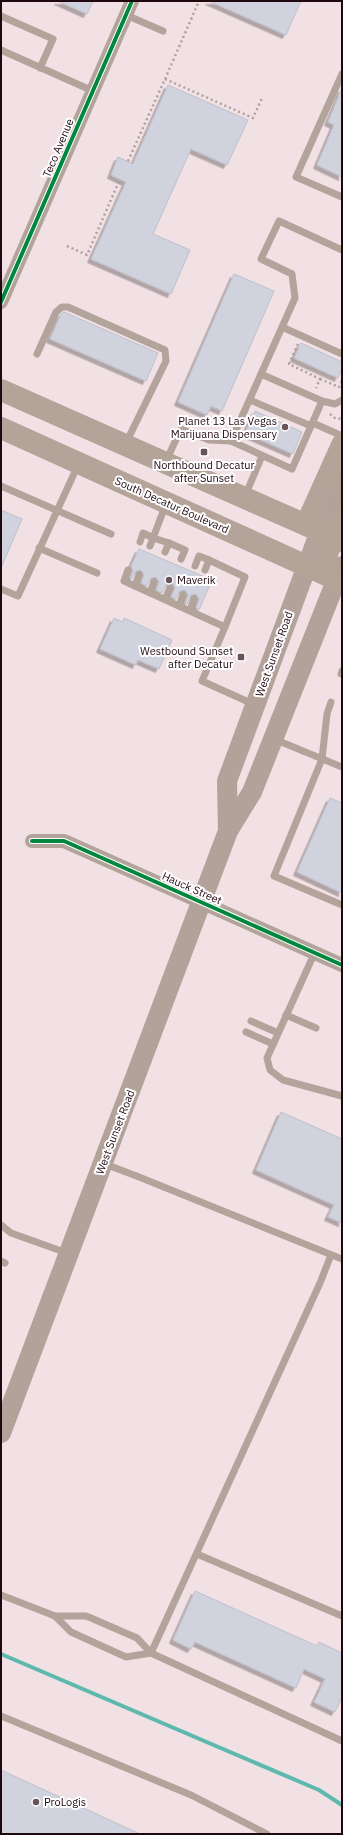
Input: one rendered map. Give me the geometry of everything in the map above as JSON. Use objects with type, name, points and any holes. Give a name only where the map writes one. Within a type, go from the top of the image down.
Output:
[{"type":"main road","points":[[1,390],[244,498],[329,531]]},
{"type":"main road","name":"South Decatur Boulevard","points":[[1,428],[329,573]]},
{"type":"main road","points":[[329,573],[329,531],[342,445]]},
{"type":"main road","points":[[329,531],[342,481]]},
{"type":"main road","name":"West Sunset Road","points":[[228,831],[226,781],[256,705],[329,573]]},
{"type":"main road","name":"West Sunset Road","points":[[1,1432],[228,831],[252,792],[273,738],[329,573]]},
{"type":"street","name":"Teco Avenue","points":[[1,302],[132,1]]},
{"type":"street","name":"Hauck Street","points":[[32,841],[64,841],[342,965]]},
{"type":"lane","points":[[126,15],[163,31]]},
{"type":"lane","points":[[1,16],[53,39],[40,68]]},
{"type":"lane","points":[[1,50],[93,91]]},
{"type":"lane","points":[[342,74],[296,177],[342,197]]},
{"type":"lane","points":[[231,441],[295,298],[292,274],[261,259],[279,221],[342,250]]},
{"type":"lane","points":[[37,354],[56,312],[62,307],[68,307],[162,347],[165,350],[166,361],[125,445]]},
{"type":"lane","points":[[282,327],[342,354]]},
{"type":"lane","points":[[261,374],[322,402],[335,404],[342,400]]},
{"type":"lane","points":[[250,400],[342,436]]},
{"type":"lane","points":[[165,463],[181,429],[209,440],[231,441],[292,469],[322,402]]},
{"type":"lane","points":[[244,498],[262,456]]},
{"type":"lane","points":[[1,589],[18,596],[78,463]]},
{"type":"lane","points":[[1,486],[111,534]]},
{"type":"lane","points":[[150,546],[167,502]]},
{"type":"lane","points":[[140,542],[143,533],[245,576],[202,681],[256,705]]},
{"type":"lane","points":[[165,552],[169,543]]},
{"type":"lane","points":[[39,548],[97,573]]},
{"type":"lane","points":[[181,559],[185,550]]},
{"type":"lane","points":[[195,566],[199,556]]},
{"type":"lane","points":[[205,570],[209,560]]},
{"type":"lane","points":[[128,570],[124,581],[225,627]]},
{"type":"lane","points":[[135,586],[139,575]]},
{"type":"lane","points":[[150,593],[154,582]]},
{"type":"lane","points":[[165,599],[170,588]]},
{"type":"lane","points":[[179,606],[183,595]]},
{"type":"lane","points":[[190,610],[194,599]]},
{"type":"lane","points":[[331,702],[327,714],[322,759],[274,876],[342,905]]},
{"type":"lane","points":[[273,738],[342,767]]},
{"type":"lane","points":[[315,952],[267,1058],[270,1070],[283,1080],[342,1096]]},
{"type":"lane","points":[[286,1015],[316,1028]]},
{"type":"lane","points":[[251,1021],[278,1033]]},
{"type":"lane","points":[[246,1032],[273,1044]]},
{"type":"lane","points":[[103,1164],[139,1176],[342,1259]]},
{"type":"lane","points":[[1,1226],[11,1233],[69,1254]]},
{"type":"lane","points":[[151,1653],[320,1283],[331,1255]]},
{"type":"lane","points":[[197,1554],[342,1616]]},
{"type":"lane","points":[[1,1596],[55,1616],[86,1616],[137,1638],[151,1653],[342,1741]]},
{"type":"lane","points":[[55,1616],[71,1632],[126,1657],[151,1653]]},
{"type":"lane","points":[[1,1716],[190,1795],[267,1834]]},
{"type":"path","points":[[128,162],[199,1]]},
{"type":"path","points":[[165,78],[253,118],[262,98]]},
{"type":"path","points":[[67,246],[87,255],[120,179]]},
{"type":"path","points":[[320,379],[339,387],[342,380]]},
{"type":"building","points":[[58,1],[93,1],[87,14]]},
{"type":"building","points":[[209,1],[301,1],[286,35]]},
{"type":"building","points":[[168,85],[248,120],[227,165],[191,149],[153,234],[190,250],[171,294],[91,259],[126,182],[111,175],[118,157],[133,164]]},
{"type":"building","points":[[342,88],[342,177],[317,165],[334,125],[328,122]]},
{"type":"building","points":[[234,274],[274,291],[222,411],[211,406],[207,415],[178,402]]},
{"type":"building","points":[[64,312],[158,353],[146,381],[50,339],[61,314]]},
{"type":"building","points":[[301,343],[342,362],[342,369],[338,378],[294,358]]},
{"type":"building","points":[[255,411],[302,432],[293,454],[245,433]]},
{"type":"building","points":[[1,510],[22,519],[1,568]]},
{"type":"building","name":"Maverik","points":[[139,549],[212,580],[199,610],[196,608],[199,599],[196,594],[191,595],[187,604],[185,603],[188,595],[185,590],[180,591],[176,599],[171,597],[175,588],[172,583],[167,584],[162,593],[156,590],[159,582],[156,577],[151,578],[147,586],[141,583],[144,575],[141,570],[136,571],[132,579],[130,578],[133,571],[131,566]]},
{"type":"building","points":[[114,618],[123,622],[124,618],[172,640],[159,669],[138,660],[136,665],[100,649]]},
{"type":"building","points":[[330,798],[342,803],[342,893],[297,872]]},
{"type":"building","points":[[281,1112],[342,1139],[342,1223],[328,1217],[334,1205],[256,1170]]},
{"type":"building","points":[[195,1591],[317,1646],[319,1642],[342,1653],[342,1697],[335,1712],[314,1702],[325,1679],[304,1669],[296,1688],[195,1642],[191,1649],[173,1640]]},
{"type":"building","name":"ProLogis","points":[[1,1770],[140,1834],[1,1834]]},
{"type":"waterway","points":[[1,1654],[319,1790],[342,1805]]},
{"type":"cycle path","points":[[1,302],[132,1]]},
{"type":"cycle path","points":[[32,841],[64,841],[342,965]]},
{"type":"place","name":"Planet 13 Las Vegas Marijuana Dispensary","points":[[285,427]]},
{"type":"place","name":"Northbound Decatur after Sunset","points":[[204,452]]},
{"type":"place","name":"Maverik","points":[[169,580]]},
{"type":"place","name":"Westbound Sunset after Decatur","points":[[241,657]]},
{"type":"place","name":"ProLogis","points":[[36,1802]]}]
